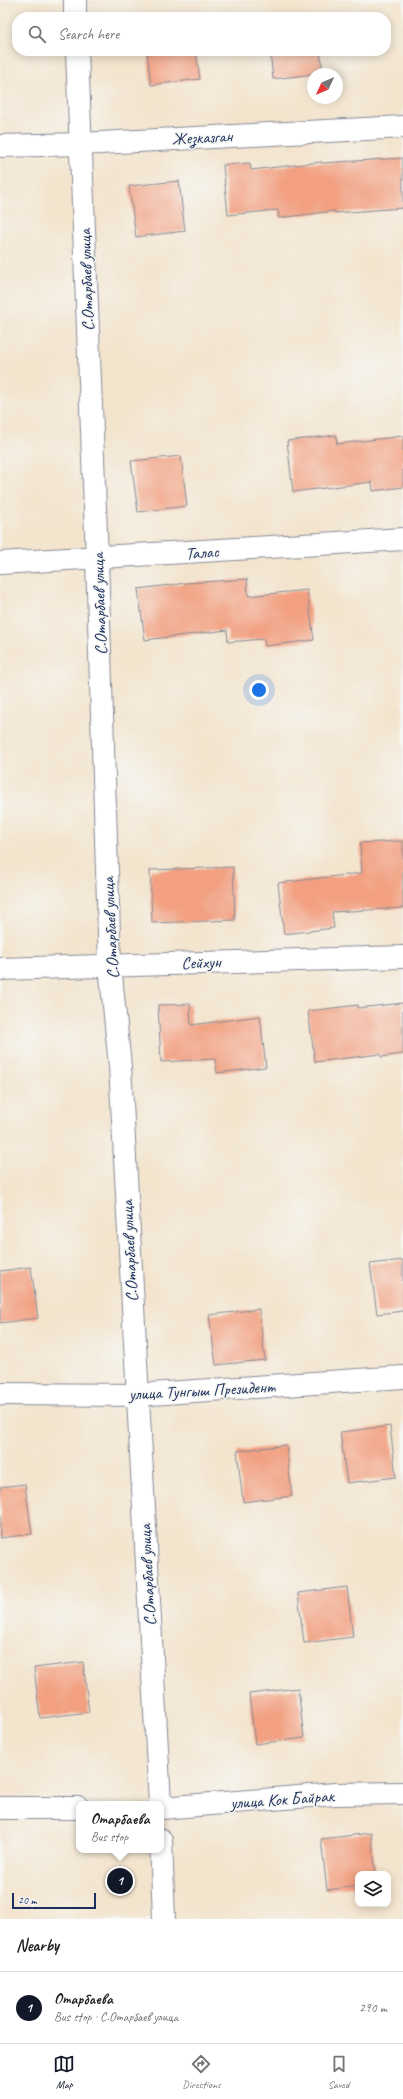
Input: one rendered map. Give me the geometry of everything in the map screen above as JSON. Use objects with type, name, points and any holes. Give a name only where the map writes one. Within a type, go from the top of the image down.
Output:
[{"type":"street","points":[[75,0],[75,12]]},
{"type":"street","name":"С.Отарбаев улица","points":[[77,56],[97,558],[110,965],[120,1066],[136,1395],[160,1801]]},
{"type":"street","name":"Жезказган","points":[[0,146],[81,144],[403,127]]},
{"type":"street","name":"Талас","points":[[0,563],[403,539]]},
{"type":"street","name":"Сейхун","points":[[0,969],[403,957]]},
{"type":"street","name":"улица Тунгыш Президент","points":[[0,1394],[136,1395],[403,1377]]},
{"type":"street","name":"улица Кок Байрак","points":[[164,1808],[335,1794],[403,1793]]},
{"type":"street","points":[[0,1808],[76,1808]]},
{"type":"street","points":[[161,1853],[164,1919]]},
{"type":"building","points":[[148,56],[197,56],[200,79],[151,85]]},
{"type":"building","points":[[271,56],[321,56],[322,68],[307,68],[307,75],[273,79]]},
{"type":"building","points":[[403,158],[403,208],[335,213],[335,211],[279,218],[278,210],[228,215],[223,165],[250,163],[251,170],[322,162]]},
{"type":"building","points":[[179,181],[185,231],[136,237],[129,186]]},
{"type":"building","points":[[336,435],[337,444],[403,436],[403,487],[373,491],[372,482],[293,492],[287,441]]},
{"type":"building","points":[[181,456],[187,506],[138,512],[131,461]]},
{"type":"building","points":[[247,579],[248,596],[307,590],[314,640],[265,646],[264,639],[228,642],[227,630],[145,640],[138,589],[186,583]]},
{"type":"building","points":[[403,841],[403,908],[332,912],[334,928],[284,934],[278,883],[362,873],[360,843]]},
{"type":"building","points":[[233,867],[235,920],[152,923],[150,870]]},
{"type":"building","points":[[403,1003],[403,1054],[381,1057],[380,1054],[315,1062],[308,1011],[358,1005],[358,1008]]},
{"type":"building","points":[[190,1004],[191,1025],[260,1016],[266,1067],[217,1073],[215,1059],[161,1062],[158,1005]]},
{"type":"building","points":[[403,1260],[403,1311],[377,1314],[370,1264]]},
{"type":"building","points":[[31,1267],[38,1318],[0,1323],[0,1271]]},
{"type":"building","points":[[259,1309],[265,1360],[216,1365],[209,1315]]},
{"type":"building","points":[[390,1426],[396,1477],[347,1483],[340,1432]]},
{"type":"building","points":[[286,1445],[292,1496],[243,1502],[237,1451]]},
{"type":"building","points":[[25,1484],[32,1534],[0,1538],[0,1487]]},
{"type":"building","points":[[347,1587],[353,1637],[304,1643],[298,1593]]},
{"type":"building","points":[[83,1662],[89,1712],[40,1718],[34,1668]]},
{"type":"building","points":[[298,1688],[304,1738],[255,1744],[249,1694]]},
{"type":"building","points":[[371,1833],[376,1871],[355,1871],[355,1886],[327,1890],[321,1839]]},
{"type":"place","name":"Отарбаева","points":[[120,1881]]}]
